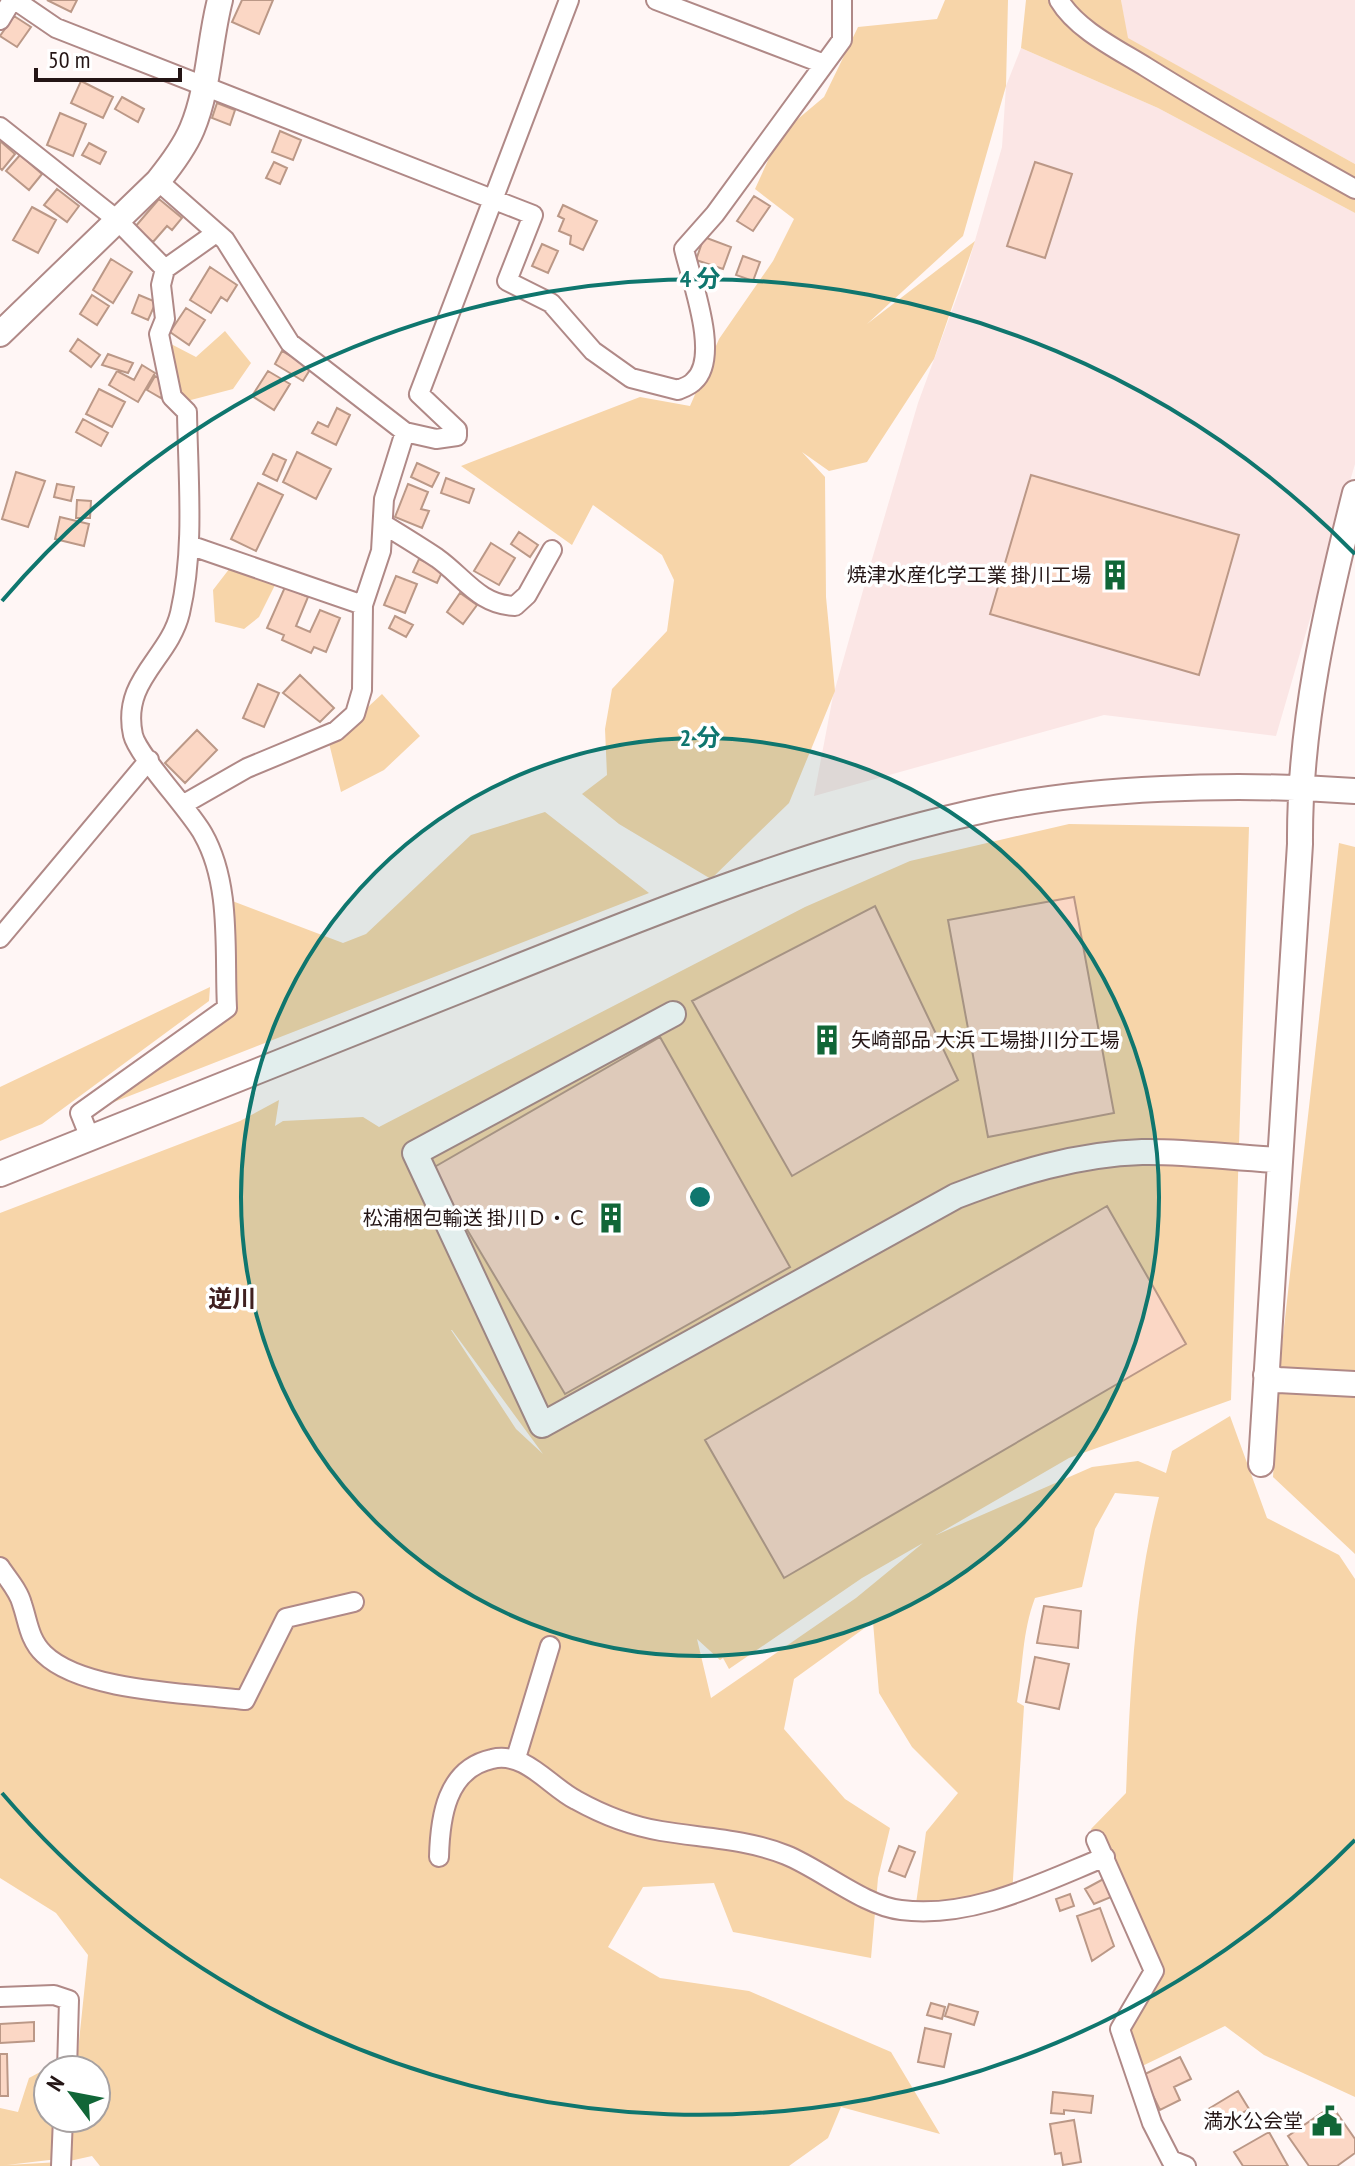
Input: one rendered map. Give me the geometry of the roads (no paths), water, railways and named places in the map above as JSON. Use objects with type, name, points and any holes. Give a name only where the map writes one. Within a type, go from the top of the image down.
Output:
[{"type":"street","points":[[0,20],[13,0],[56,28],[533,215],[507,281],[551,303],[593,351],[631,378],[678,390],[696,381],[704,362],[706,337],[684,249],[715,214],[842,40],[842,0]]},
{"type":"street","points":[[0,334],[158,181],[192,128],[204,85],[220,0]]},
{"type":"street","points":[[158,181],[225,240],[290,343],[405,432],[436,439],[457,436],[457,430],[419,394],[569,0]]},
{"type":"street","points":[[656,0],[824,64]]},
{"type":"street","points":[[1059,0],[1066,12],[1109,44],[1221,114],[1355,189]]},
{"type":"street","points":[[0,127],[116,219],[165,269]]},
{"type":"street","points":[[90,1138],[80,1113],[227,1008],[222,887],[205,838],[184,804],[133,736],[133,699],[142,676],[171,637],[180,614],[189,545],[187,412],[172,397],[159,334],[165,319],[161,285],[165,269],[216,233]]},
{"type":"street","points":[[184,804],[247,768],[336,731],[355,714],[362,690],[363,605],[381,551],[384,499],[405,432]]},
{"type":"street","points":[[1261,1464],[1300,844],[1299,788],[1322,626],[1355,493]]},
{"type":"street","points":[[383,524],[440,560],[466,586],[497,605],[515,606],[527,595],[552,550]]},
{"type":"street","points":[[189,545],[363,605]]},
{"type":"street","points":[[3,930],[149,760]]},
{"type":"street","points":[[0,1174],[703,893],[847,844],[974,812],[1107,793],[1299,788],[1355,791]]},
{"type":"street","points":[[673,1014],[415,1153],[542,1425],[956,1196],[1023,1171],[1082,1159],[1142,1152],[1279,1160]]},
{"type":"street","points":[[1266,1375],[1278,1380],[1355,1384]]},
{"type":"street","points":[[0,1567],[22,1602],[25,1622],[42,1653],[63,1667],[90,1680],[245,1700],[286,1618],[354,1602]]},
{"type":"street","points":[[516,1758],[550,1646]]},
{"type":"street","points":[[439,1857],[444,1803],[459,1780],[478,1764],[494,1758],[516,1758],[568,1796],[602,1814],[657,1831],[779,1852],[898,1910],[933,1911],[990,1901],[1105,1857]]},
{"type":"street","points":[[1096,1840],[1154,1971],[1120,2029],[1152,2123],[1171,2160],[1186,2166]]},
{"type":"street","points":[[0,1997],[54,1995],[69,2000],[67,2054]]},
{"type":"street","points":[[61,2166],[62,2134]]},
{"type":"place","name":"焼津水産化学工業 掛川工場","points":[[1115,575]]},
{"type":"place","name":"矢崎部品 大浜 工場掛川分工場","points":[[827,1040]]},
{"type":"place","name":"松浦梱包輸送 掛川Ｄ・Ｃ","points":[[611,1218]]},
{"type":"place","name":"満水公会堂","points":[[1327,2121]]},
{"type":"district","name":"逆川","points":[[232,1299]]}]
